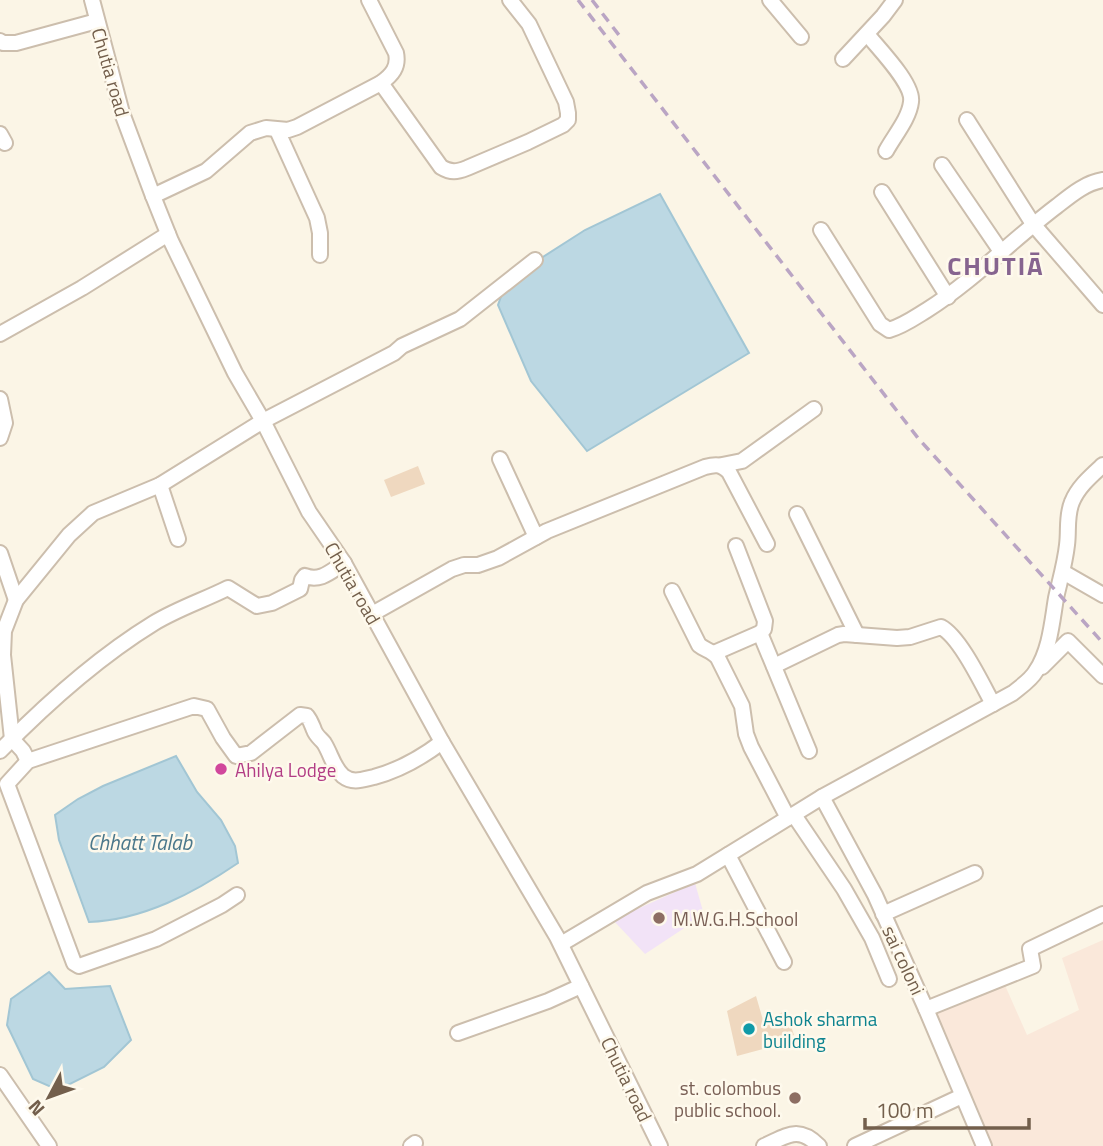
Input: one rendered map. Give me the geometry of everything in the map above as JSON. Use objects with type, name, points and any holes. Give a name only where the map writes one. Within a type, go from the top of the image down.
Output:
[{"type":"street","name":"Chutia road","points":[[92,0],[121,113],[168,234],[235,373],[263,421],[309,512],[344,563],[442,742],[561,944],[660,1146]]},
{"type":"street","points":[[153,196],[206,171],[250,133],[266,128],[288,130],[298,127],[381,83],[392,74],[397,60],[393,47],[369,0]]},
{"type":"street","points":[[381,83],[441,167],[448,171],[457,172],[563,125],[568,120],[566,102],[529,23],[510,0]]},
{"type":"street","points":[[770,0],[801,37]]},
{"type":"street","points":[[843,59],[895,0]]},
{"type":"street","points":[[0,41],[16,43],[97,21]]},
{"type":"street","points":[[867,33],[900,75],[911,96],[906,116],[886,151]]},
{"type":"street","points":[[967,120],[1032,225],[1103,305]]},
{"type":"street","points":[[277,130],[317,218],[320,255]]},
{"type":"street","points":[[942,164],[1002,253]]},
{"type":"street","points":[[821,230],[880,324],[889,330],[900,327],[948,297],[1080,188],[1103,180]]},
{"type":"street","points":[[882,192],[948,297]]},
{"type":"street","points":[[0,334],[82,288],[168,234]]},
{"type":"street","points":[[28,761],[12,739],[2,632],[16,600],[69,535],[93,513],[160,485],[263,421],[394,353],[402,346],[460,319],[535,260]]},
{"type":"street","points":[[0,400],[5,423],[0,438]]},
{"type":"street","points":[[372,614],[452,569],[488,562],[536,537],[705,467],[742,461],[814,409]]},
{"type":"street","points":[[500,459],[536,537]]},
{"type":"street","points":[[722,465],[729,472],[767,544]]},
{"type":"street","points":[[1036,673],[1046,650],[1063,572],[1068,540],[1068,515],[1072,502],[1078,490],[1103,465]]},
{"type":"street","points":[[160,485],[178,539]]},
{"type":"street","points":[[797,514],[857,635]]},
{"type":"street","points":[[714,653],[764,629],[765,621],[736,546]]},
{"type":"street","points":[[0,553],[16,600]]},
{"type":"street","points":[[0,751],[96,663],[156,622],[228,588],[257,606],[272,603],[300,589],[305,576],[313,579],[325,576],[344,563]]},
{"type":"street","points":[[1063,572],[1103,594]]},
{"type":"street","points":[[672,592],[699,645],[719,657],[742,706],[751,747],[791,816],[844,889],[872,939],[889,979]]},
{"type":"street","points":[[774,666],[838,635],[910,637],[941,627],[956,639],[993,704]]},
{"type":"street","points":[[760,633],[809,751]]},
{"type":"street","points":[[561,944],[647,893],[697,874],[822,797],[1013,693],[1068,641],[1103,676]]},
{"type":"street","points":[[237,895],[156,939],[79,965],[74,963],[7,784],[28,761],[194,706],[207,709],[236,756],[251,753],[300,715],[307,716],[334,765],[344,777],[356,781],[393,772],[423,757],[442,742]]},
{"type":"street","name":"sai coloni","points":[[822,797],[875,895],[926,1009],[1033,965],[1030,949],[1103,914]]},
{"type":"street","points":[[728,855],[784,962]]},
{"type":"street","points":[[883,914],[975,873]]},
{"type":"street","points":[[458,1033],[548,1001],[581,986]]},
{"type":"street","points":[[926,1009],[984,1146]]},
{"type":"street","points":[[0,1075],[49,1146]]},
{"type":"street","points":[[855,1146],[962,1096]]},
{"type":"street","points":[[764,1146],[793,1133],[802,1133],[819,1146]]},
{"type":"shaded area","name":"M.W.G.H.School","points":[[695,883],[704,915],[645,954],[613,920]]},
{"type":"shaded area","points":[[1103,940],[1103,1146],[990,1146],[931,1015],[1004,983],[1027,1035],[1079,1010],[1062,958]]},
{"type":"water","points":[[660,194],[749,353],[587,451],[531,381],[498,305],[507,280],[585,230]]},
{"type":"water","name":"Chhatt Talab","points":[[176,756],[197,792],[221,820],[235,846],[238,863],[204,885],[167,903],[129,916],[89,922],[59,840],[55,815],[103,786]]},
{"type":"water","points":[[49,972],[65,989],[110,986],[131,1040],[104,1067],[58,1090],[33,1079],[7,1025],[11,999]]},
{"type":"building","points":[[418,466],[425,484],[391,497],[384,480]]},
{"type":"building","name":"Ashok sharma building","points":[[756,996],[763,1020],[786,1011],[794,1035],[769,1042],[771,1047],[737,1056],[727,1011]]},
{"type":"railway","points":[[578,0],[918,438],[1103,643]]},
{"type":"railway","points":[[592,0],[622,39]]},
{"type":"place","name":"Ahilya Lodge","points":[[221,769]]},
{"type":"place","name":"M.W.G.H.School","points":[[659,918]]},
{"type":"place","name":"Ashok sharma building","points":[[749,1029]]},
{"type":"place","name":"st. colombus public school.","points":[[795,1098]]},
{"type":"district","name":"CHUTIĀ","points":[[996,265]]}]
